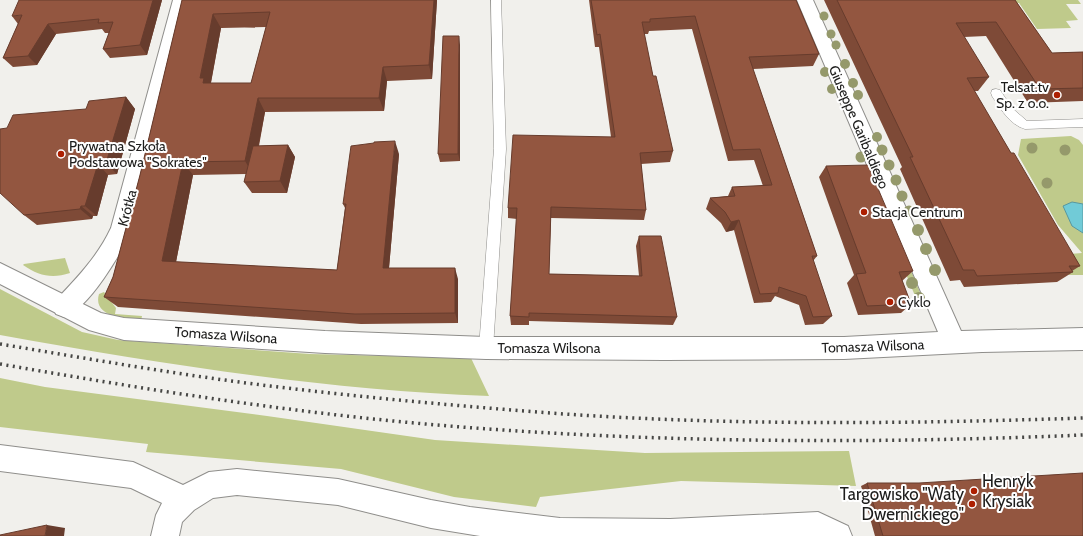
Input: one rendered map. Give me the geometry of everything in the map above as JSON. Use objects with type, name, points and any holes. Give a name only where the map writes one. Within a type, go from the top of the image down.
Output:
[{"type":"street","name":"Krótka","points":[[64,307],[86,285],[100,267],[115,245],[122,228],[181,0]]},
{"type":"street","name":"Giuseppe Garibaldiego","points":[[805,0],[954,342]]},
{"type":"street","name":"Tomasza Wilsona","points":[[0,261],[26,286]]},
{"type":"street","name":"Tomasza Wilsona","points":[[0,273],[97,323],[124,329],[325,342],[486,348],[672,349],[844,348],[954,342],[1083,339]]},
{"type":"street","points":[[0,458],[133,475],[184,500]]},
{"type":"street","points":[[165,536],[170,515],[184,500],[209,485],[237,482],[338,492],[431,514],[470,521],[560,532],[670,533],[818,526],[838,536]]},
{"type":"lane","points":[[486,348],[500,149],[496,0]]},
{"type":"lane","points":[[996,93],[1008,111],[1025,125],[1083,123]]},
{"type":"green space","points":[[1001,0],[1078,0],[1081,4],[1066,4],[1078,20],[1066,21],[1071,28],[1037,29],[1019,3],[1003,4]]},
{"type":"green space","points":[[1071,136],[1079,140],[1083,145],[1083,275],[1069,275],[1056,255],[1082,253],[1058,225],[1018,155],[1021,139]]},
{"type":"green space","points":[[864,173],[873,178],[926,307],[918,303]]},
{"type":"green space","points":[[65,258],[70,273],[57,276],[40,274],[23,265],[24,264]]},
{"type":"green space","points":[[0,289],[82,332],[118,340],[310,354],[471,358],[489,396],[428,393],[305,382],[122,356],[0,335]]},
{"type":"green space","points":[[104,292],[116,308],[115,314],[142,316],[141,321],[120,318],[106,312],[101,308],[98,302],[99,294]]},
{"type":"green space","points":[[0,378],[45,387],[435,440],[645,453],[849,451],[856,486],[681,481],[540,497],[536,507],[454,497],[341,469],[146,452],[148,444],[0,427]]},
{"type":"water","points":[[1072,202],[1083,204],[1083,233],[1072,226],[1063,206]]},
{"type":"building","points":[[19,0],[153,0],[140,45],[103,49],[113,22],[98,23],[99,19],[48,24],[28,56],[3,58],[22,15],[12,16]]},
{"type":"building","points":[[182,0],[434,0],[429,65],[383,67],[379,98],[258,98],[245,161],[183,162],[162,261],[337,270],[346,204],[343,204],[351,146],[374,142],[395,141],[383,268],[455,268],[455,313],[355,314],[104,297],[113,277],[140,175]],"holes":[[[270,12],[251,83],[203,83],[204,78],[200,78],[213,14]]]},
{"type":"building","points":[[591,0],[796,0],[819,54],[749,57],[817,256],[812,256],[832,316],[813,317],[806,296],[779,287],[778,293],[760,294],[739,220],[731,222],[725,212],[710,198],[735,196],[732,187],[772,185],[760,149],[733,150],[695,16],[650,19],[650,22],[642,22],[653,76],[656,76],[673,151],[640,153],[646,210],[551,207],[549,274],[642,276],[639,236],[661,236],[677,317],[529,313],[529,317],[510,316],[517,208],[508,208],[513,135],[615,137],[600,34],[597,35]]},
{"type":"building","points":[[837,0],[1015,0],[1052,53],[1083,52],[1083,88],[1040,89],[996,22],[956,23],[989,77],[967,78],[1011,153],[1014,153],[1080,266],[1069,266],[1073,272],[977,276],[974,270],[963,270],[910,157],[913,157]]},
{"type":"building","points":[[443,36],[459,36],[458,154],[438,154]]},
{"type":"building","points":[[126,97],[106,163],[98,164],[85,206],[81,206],[80,209],[24,215],[0,193],[0,129],[7,128],[13,115],[86,109],[89,101]]},
{"type":"building","points":[[288,145],[280,181],[244,182],[253,146]]},
{"type":"building","points":[[868,165],[913,271],[899,272],[911,304],[867,306],[856,274],[866,273],[826,166]]},
{"type":"building","name":"Targowisko \"Wały Dwernickiego\"","points":[[1083,473],[1083,536],[883,536],[867,483],[919,483]]},
{"type":"building","points":[[47,525],[45,536],[0,536],[0,535]]},
{"type":"railway","points":[[0,344],[236,382],[337,394],[605,417],[742,422],[946,422],[1083,418]]},
{"type":"railway","points":[[0,364],[168,392],[280,408],[393,421],[528,432],[686,439],[845,441],[1083,435]]},
{"type":"place","name":"Telsat.tv Sp. z o.o.","points":[[1057,95]]},
{"type":"place","name":"Prywatna Szkoła Podstawowa \"Sokrates\"","points":[[61,154]]},
{"type":"place","name":"Stacja Centrum","points":[[864,212]]},
{"type":"place","name":"Cyklo","points":[[890,302]]},
{"type":"place","name":"Henryk Krysiak","points":[[974,491]]},
{"type":"place","name":"Targowisko \"Wały Dwernickiego\"","points":[[972,504]]}]
